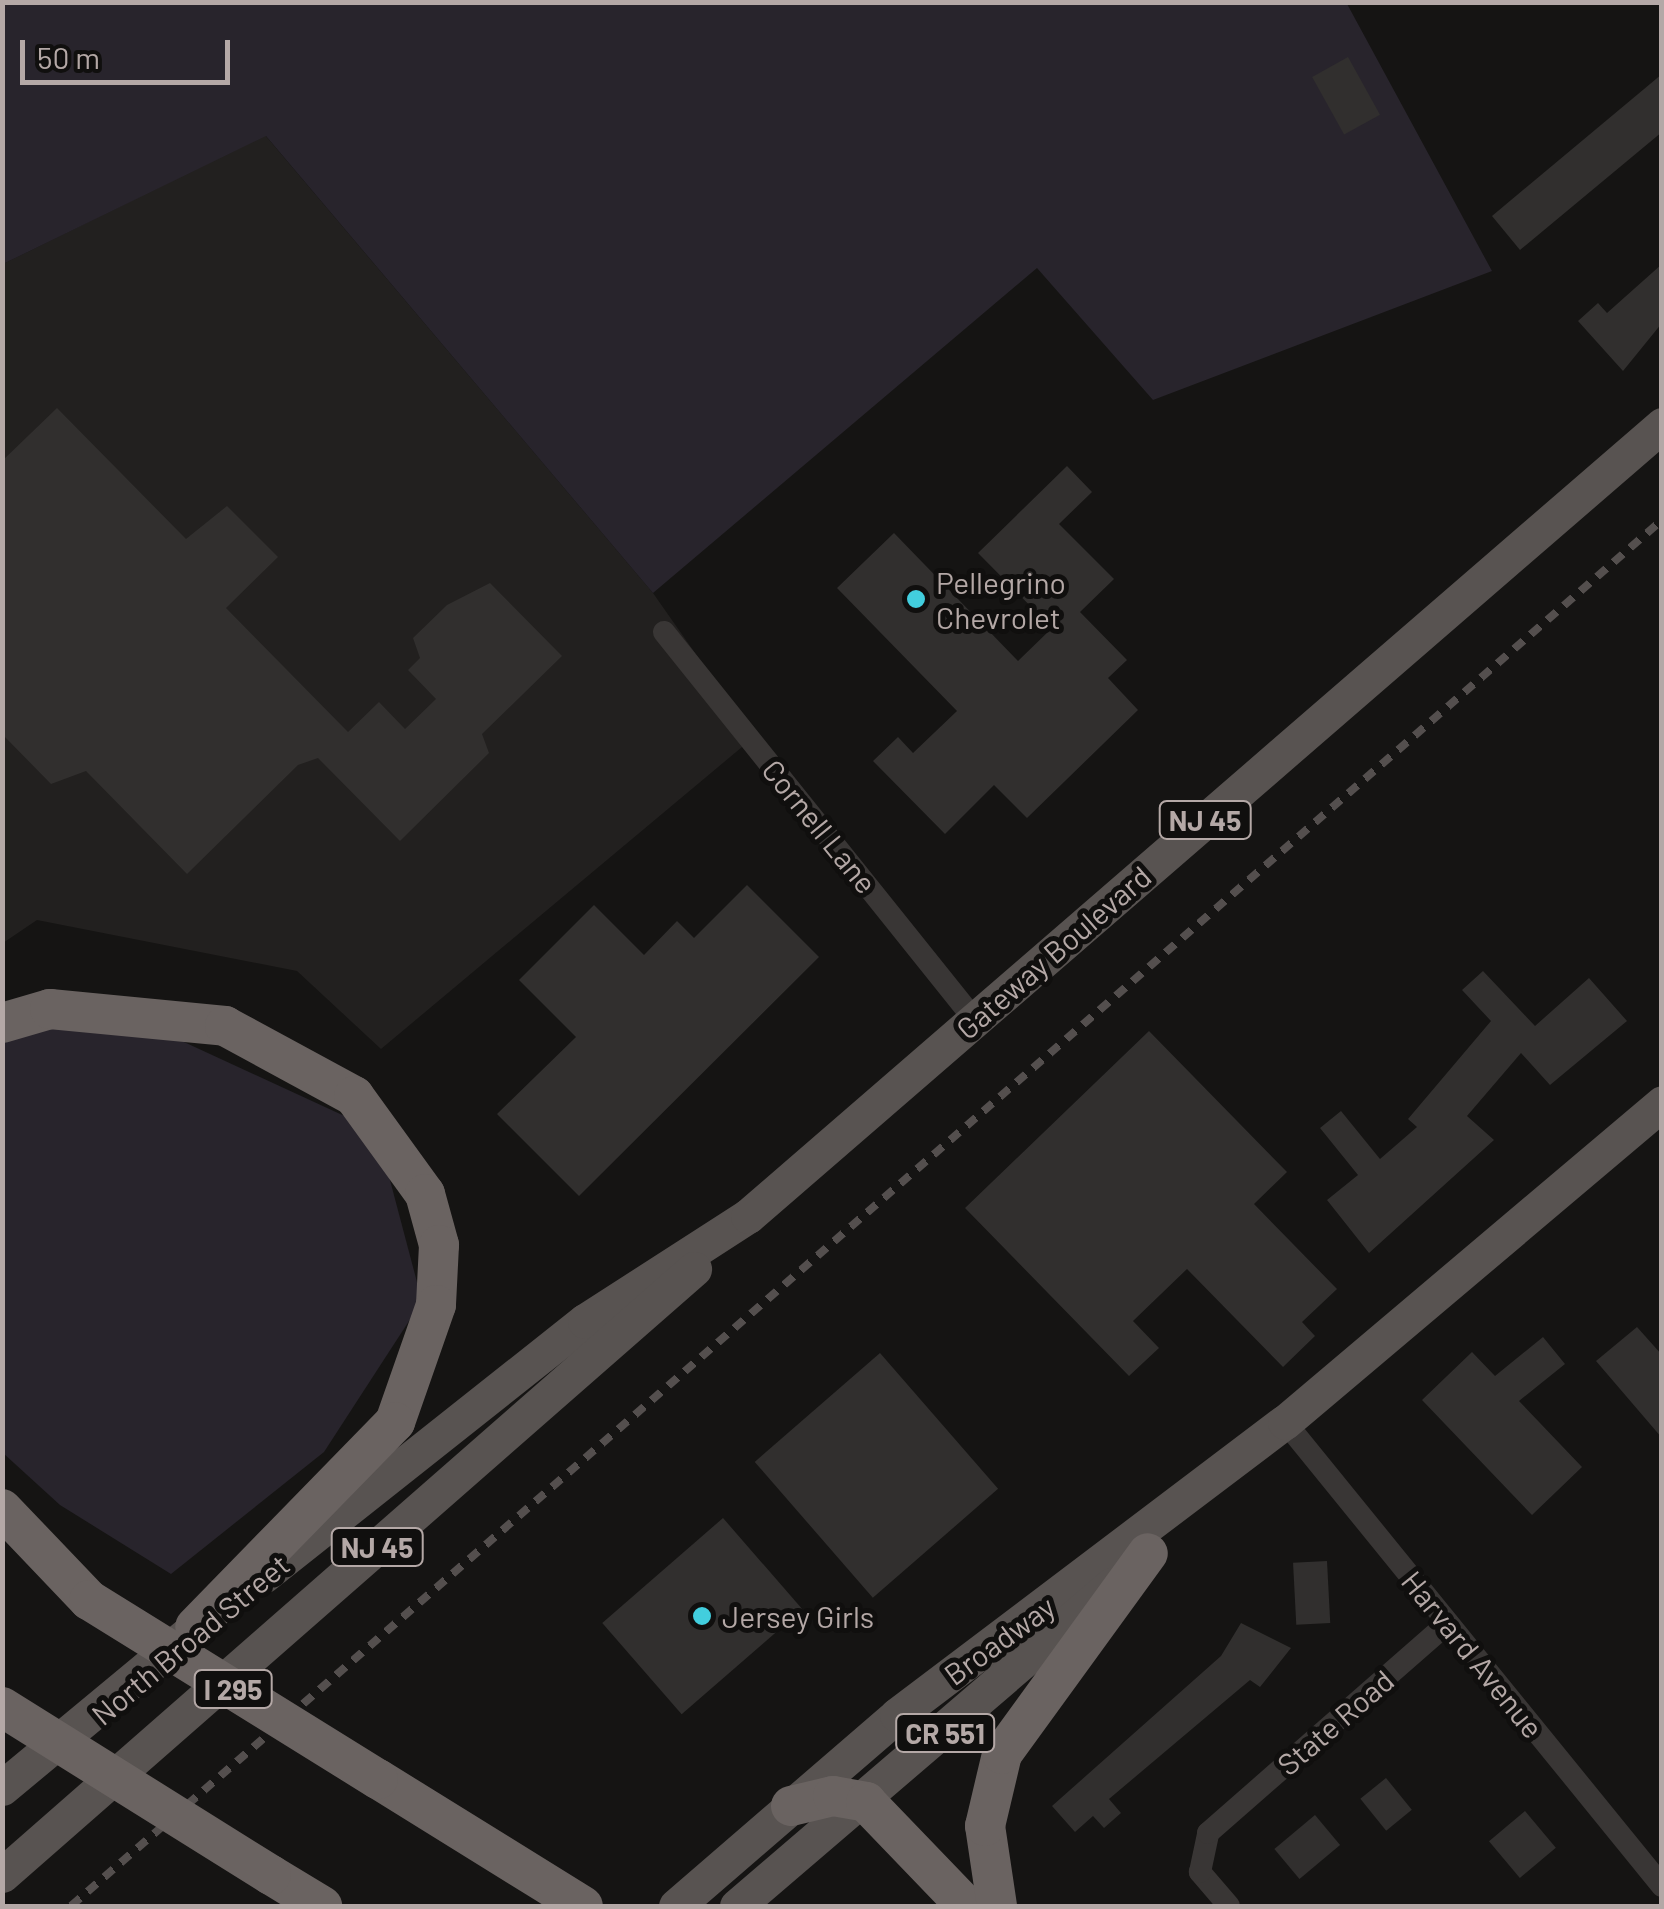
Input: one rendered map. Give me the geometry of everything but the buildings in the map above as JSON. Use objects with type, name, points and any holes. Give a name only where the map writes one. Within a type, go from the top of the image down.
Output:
[{"type":"highway","points":[[2,1023],[50,1009],[226,1026],[354,1096],[425,1194],[439,1245],[436,1306],[395,1422],[195,1627]]},
{"type":"highway","points":[[2,1509],[88,1600]]},
{"type":"highway","name":"I 295","points":[[2,1550],[575,1901]]},
{"type":"highway","points":[[997,1906],[985,1826],[1002,1754],[1148,1553]]},
{"type":"highway","points":[[2,1707],[322,1906]]},
{"type":"highway","points":[[791,1806],[833,1796],[866,1802],[966,1906]]},
{"type":"main road","name":"Gateway Boulevard","points":[[422,1449],[585,1320],[748,1216],[1662,424]]},
{"type":"main road","name":"Broadway","points":[[676,1906],[791,1806],[1285,1422],[1662,1103]]},
{"type":"main road","name":"NJ 45","points":[[2,1876],[603,1357],[748,1216]]},
{"type":"main road","name":"Broadway","points":[[738,1906],[866,1802],[1148,1553],[1285,1422]]},
{"type":"main road","name":"North Broad Street","points":[[2,1788],[195,1627],[422,1449]]},
{"type":"street","name":"Cornell Lane","points":[[664,632],[975,1020]]},
{"type":"street","name":"Harvard Avenue","points":[[1285,1422],[1662,1886]]},
{"type":"street","name":"State Road","points":[[1230,1906],[1200,1872],[1208,1833],[1448,1624]]},
{"type":"shaded area","points":[[1346,2],[1492,271],[1153,400],[1037,268],[653,593],[266,136],[3,264],[3,3]]},
{"type":"shaded area","points":[[265,135],[653,593],[754,737],[381,1049],[297,971],[37,920],[3,943],[3,264]]},
{"type":"shaded area","points":[[2,1001],[132,1018],[377,1131],[422,1301],[324,1452],[171,1574],[60,1505],[3,1453]]},
{"type":"railway","points":[[71,1906],[1662,520]]},
{"type":"place","name":"Pellegrino Chevrolet","points":[[916,599]]},
{"type":"place","name":"Jersey Girls","points":[[702,1616]]}]
